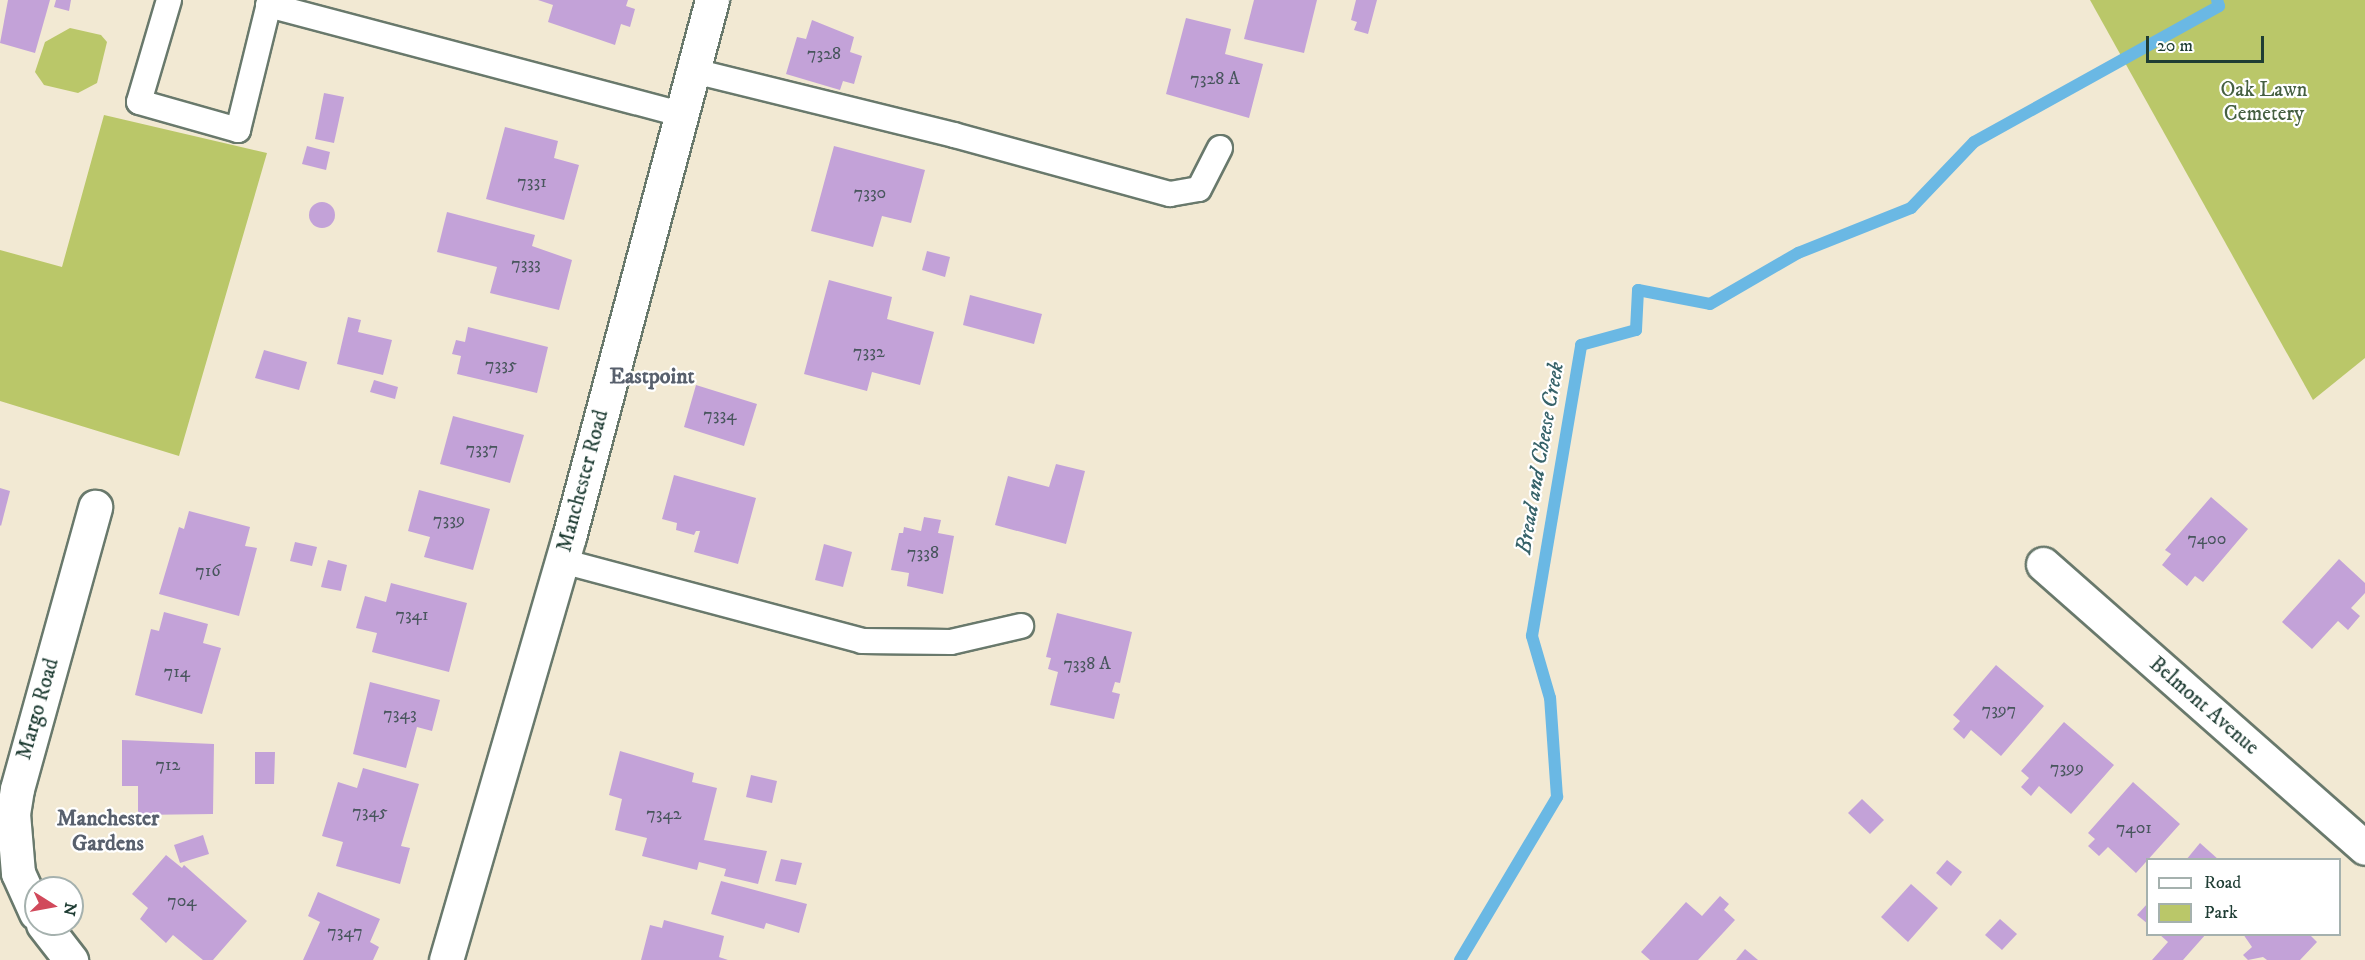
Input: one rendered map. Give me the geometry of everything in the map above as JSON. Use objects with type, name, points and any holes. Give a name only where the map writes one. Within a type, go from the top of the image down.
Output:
[{"type":"street","name":"Manchester Road","points":[[446,960],[562,561],[712,0]]},
{"type":"street","name":"Margo Road","points":[[24,886],[18,873],[15,797],[95,507]]},
{"type":"street","name":"Belmont Avenue","points":[[2043,564],[2365,848]]},
{"type":"street","points":[[52,936],[71,960]]},
{"type":"lane","points":[[169,0],[140,102],[238,130],[269,2],[682,114]]},
{"type":"lane","points":[[694,71],[932,129],[1170,194],[1199,189],[1220,148]]},
{"type":"lane","points":[[562,561],[862,641],[951,642],[1021,626]]},
{"type":"green space","name":"Oak Lawn Cemetery","points":[[2090,0],[2365,0],[2365,358],[2313,400]]},
{"type":"green space","points":[[70,28],[101,35],[107,42],[97,83],[78,93],[44,85],[35,72],[45,42]]},
{"type":"green space","points":[[104,115],[267,153],[179,456],[0,401],[0,250],[62,267]]},
{"type":"building","points":[[8,0],[50,0],[35,53],[0,43]]},
{"type":"building","points":[[56,0],[71,0],[69,11],[54,7]]},
{"type":"building","points":[[538,0],[628,0],[626,6],[635,9],[630,27],[621,24],[615,45],[548,22],[553,5]]},
{"type":"building","points":[[1254,0],[1317,0],[1304,53],[1244,39]]},
{"type":"building","points":[[1356,0],[1377,0],[1368,34],[1354,30],[1357,22],[1351,20]]},
{"type":"building","points":[[1186,18],[1231,29],[1225,54],[1263,64],[1249,118],[1166,94]]},
{"type":"building","points":[[812,20],[854,37],[850,52],[862,56],[854,84],[843,81],[840,90],[786,74],[797,37],[806,39]]},
{"type":"building","points":[[324,93],[344,97],[334,143],[315,139]]},
{"type":"building","points":[[505,127],[558,141],[554,158],[579,165],[564,220],[486,199]]},
{"type":"building","points":[[307,146],[330,152],[326,170],[302,164]]},
{"type":"building","points":[[834,146],[925,170],[911,223],[882,216],[873,247],[811,231]]},
{"type":"building","points":[[322,202],[331,206],[335,215],[331,224],[322,228],[313,224],[309,215],[313,206]]},
{"type":"building","points":[[447,212],[535,235],[532,246],[572,260],[559,310],[490,293],[497,267],[437,252]]},
{"type":"building","points":[[927,251],[950,257],[945,277],[922,270]]},
{"type":"building","points":[[829,280],[892,297],[887,319],[934,332],[920,385],[872,372],[867,391],[804,374]]},
{"type":"building","points":[[970,295],[1042,314],[1034,344],[963,325]]},
{"type":"building","points":[[348,317],[361,320],[358,332],[392,340],[383,375],[337,364]]},
{"type":"building","points":[[468,327],[548,347],[537,393],[457,374],[461,356],[452,354],[456,340],[465,342]]},
{"type":"building","points":[[264,350],[307,362],[299,390],[255,378]]},
{"type":"building","points":[[374,380],[398,387],[395,399],[370,392]]},
{"type":"building","points":[[696,385],[757,404],[744,446],[684,427]]},
{"type":"building","points":[[453,416],[524,435],[510,483],[440,464]]},
{"type":"building","points":[[1056,464],[1085,471],[1066,544],[995,525],[1008,476],[1049,487]]},
{"type":"building","points":[[674,475],[756,498],[738,564],[694,552],[700,531],[696,531],[694,535],[676,530],[677,523],[662,519]]},
{"type":"building","points":[[0,488],[10,491],[1,526],[0,525]]},
{"type":"building","points":[[419,490],[490,509],[473,570],[424,557],[430,537],[408,531]]},
{"type":"building","points":[[2211,497],[2248,529],[2203,582],[2195,576],[2187,586],[2162,565],[2171,554],[2165,550]]},
{"type":"building","points":[[189,511],[250,527],[245,546],[257,548],[239,616],[159,594],[179,527],[184,529]]},
{"type":"building","points":[[924,517],[941,520],[938,533],[954,536],[943,594],[907,586],[909,573],[891,570],[899,533],[903,533],[904,527],[921,531]]},
{"type":"building","points":[[295,542],[317,547],[312,566],[290,561]]},
{"type":"building","points":[[824,544],[852,552],[843,587],[815,580]]},
{"type":"building","points":[[2339,559],[2365,583],[2365,593],[2351,608],[2360,616],[2348,630],[2338,621],[2312,649],[2282,622]]},
{"type":"building","points":[[328,560],[347,565],[341,591],[321,587]]},
{"type":"building","points":[[391,583],[467,603],[449,672],[372,652],[377,633],[356,628],[365,596],[386,602]]},
{"type":"building","points":[[164,612],[208,624],[203,643],[221,648],[202,714],[135,695],[151,629],[159,631]]},
{"type":"building","points":[[1057,613],[1132,632],[1120,683],[1115,682],[1112,692],[1120,694],[1114,719],[1050,705],[1058,672],[1048,669],[1051,658],[1046,657]]},
{"type":"building","points":[[1996,665],[2044,706],[2001,756],[1971,730],[1964,739],[1953,729],[1960,721],[1953,715]]},
{"type":"building","points":[[370,682],[440,700],[432,731],[417,727],[406,768],[353,754]]},
{"type":"building","points":[[2064,722],[2114,765],[2071,814],[2039,786],[2031,796],[2021,787],[2029,778],[2021,771]]},
{"type":"building","points":[[122,740],[214,744],[213,814],[138,815],[138,786],[122,786]]},
{"type":"building","points":[[620,751],[694,773],[692,782],[717,788],[704,840],[767,851],[758,884],[724,876],[726,869],[699,862],[697,870],[642,856],[647,838],[615,830],[622,799],[609,795]]},
{"type":"building","points":[[255,752],[275,752],[274,784],[255,784]]},
{"type":"building","points":[[363,768],[419,784],[401,846],[410,848],[400,884],[336,866],[343,842],[322,836],[338,782],[357,788]]},
{"type":"building","points":[[751,775],[777,781],[772,803],[746,797]]},
{"type":"building","points":[[2133,782],[2180,824],[2149,858],[2146,858],[2146,862],[2136,873],[2108,847],[2099,856],[2088,846],[2095,839],[2088,833]]},
{"type":"building","points":[[1862,799],[1884,820],[1870,834],[1848,813]]},
{"type":"building","points":[[203,835],[209,854],[180,863],[174,845]]},
{"type":"building","points":[[2200,843],[2217,858],[2188,858]]},
{"type":"building","points":[[166,855],[182,868],[184,865],[247,921],[213,960],[203,960],[173,935],[166,943],[140,919],[148,908],[132,894]]},
{"type":"building","points":[[781,859],[802,863],[796,885],[775,881]]},
{"type":"building","points":[[1947,860],[1962,872],[1951,886],[1936,873]]},
{"type":"building","points":[[721,881],[807,904],[799,933],[766,923],[764,929],[711,914]]},
{"type":"building","points":[[1911,884],[1938,908],[1908,942],[1881,917]]},
{"type":"building","points":[[318,892],[380,919],[370,942],[379,947],[373,960],[303,960],[320,922],[308,916]]},
{"type":"building","points":[[1720,896],[1729,904],[1724,910],[1735,920],[1698,960],[1650,960],[1641,952],[1686,902],[1702,916]]},
{"type":"building","points":[[2146,905],[2146,922],[2137,915]]},
{"type":"building","points":[[2000,919],[2017,934],[2002,950],[1985,935]]},
{"type":"building","points":[[664,920],[724,936],[719,957],[728,960],[641,960],[650,925],[662,928]]},
{"type":"building","points":[[2161,936],[2204,936],[2183,960],[2152,960],[2168,942]]},
{"type":"building","points":[[2244,936],[2311,936],[2317,942],[2300,960],[2267,960],[2263,957],[2248,960],[2243,955],[2252,947]]},
{"type":"building","points":[[1745,949],[1758,960],[1736,960]]},
{"type":"waterway","name":"Bread and Cheese Creek","points":[[1460,960],[1557,797],[1550,698],[1532,636],[1581,345],[1636,330],[1638,290],[1710,304],[1798,253],[1911,208],[1974,142],[2219,6],[2217,0]]},
{"type":"district","name":"Eastpoint","points":[[652,377]]},
{"type":"district","name":"Manchester Gardens","points":[[108,830]]}]
